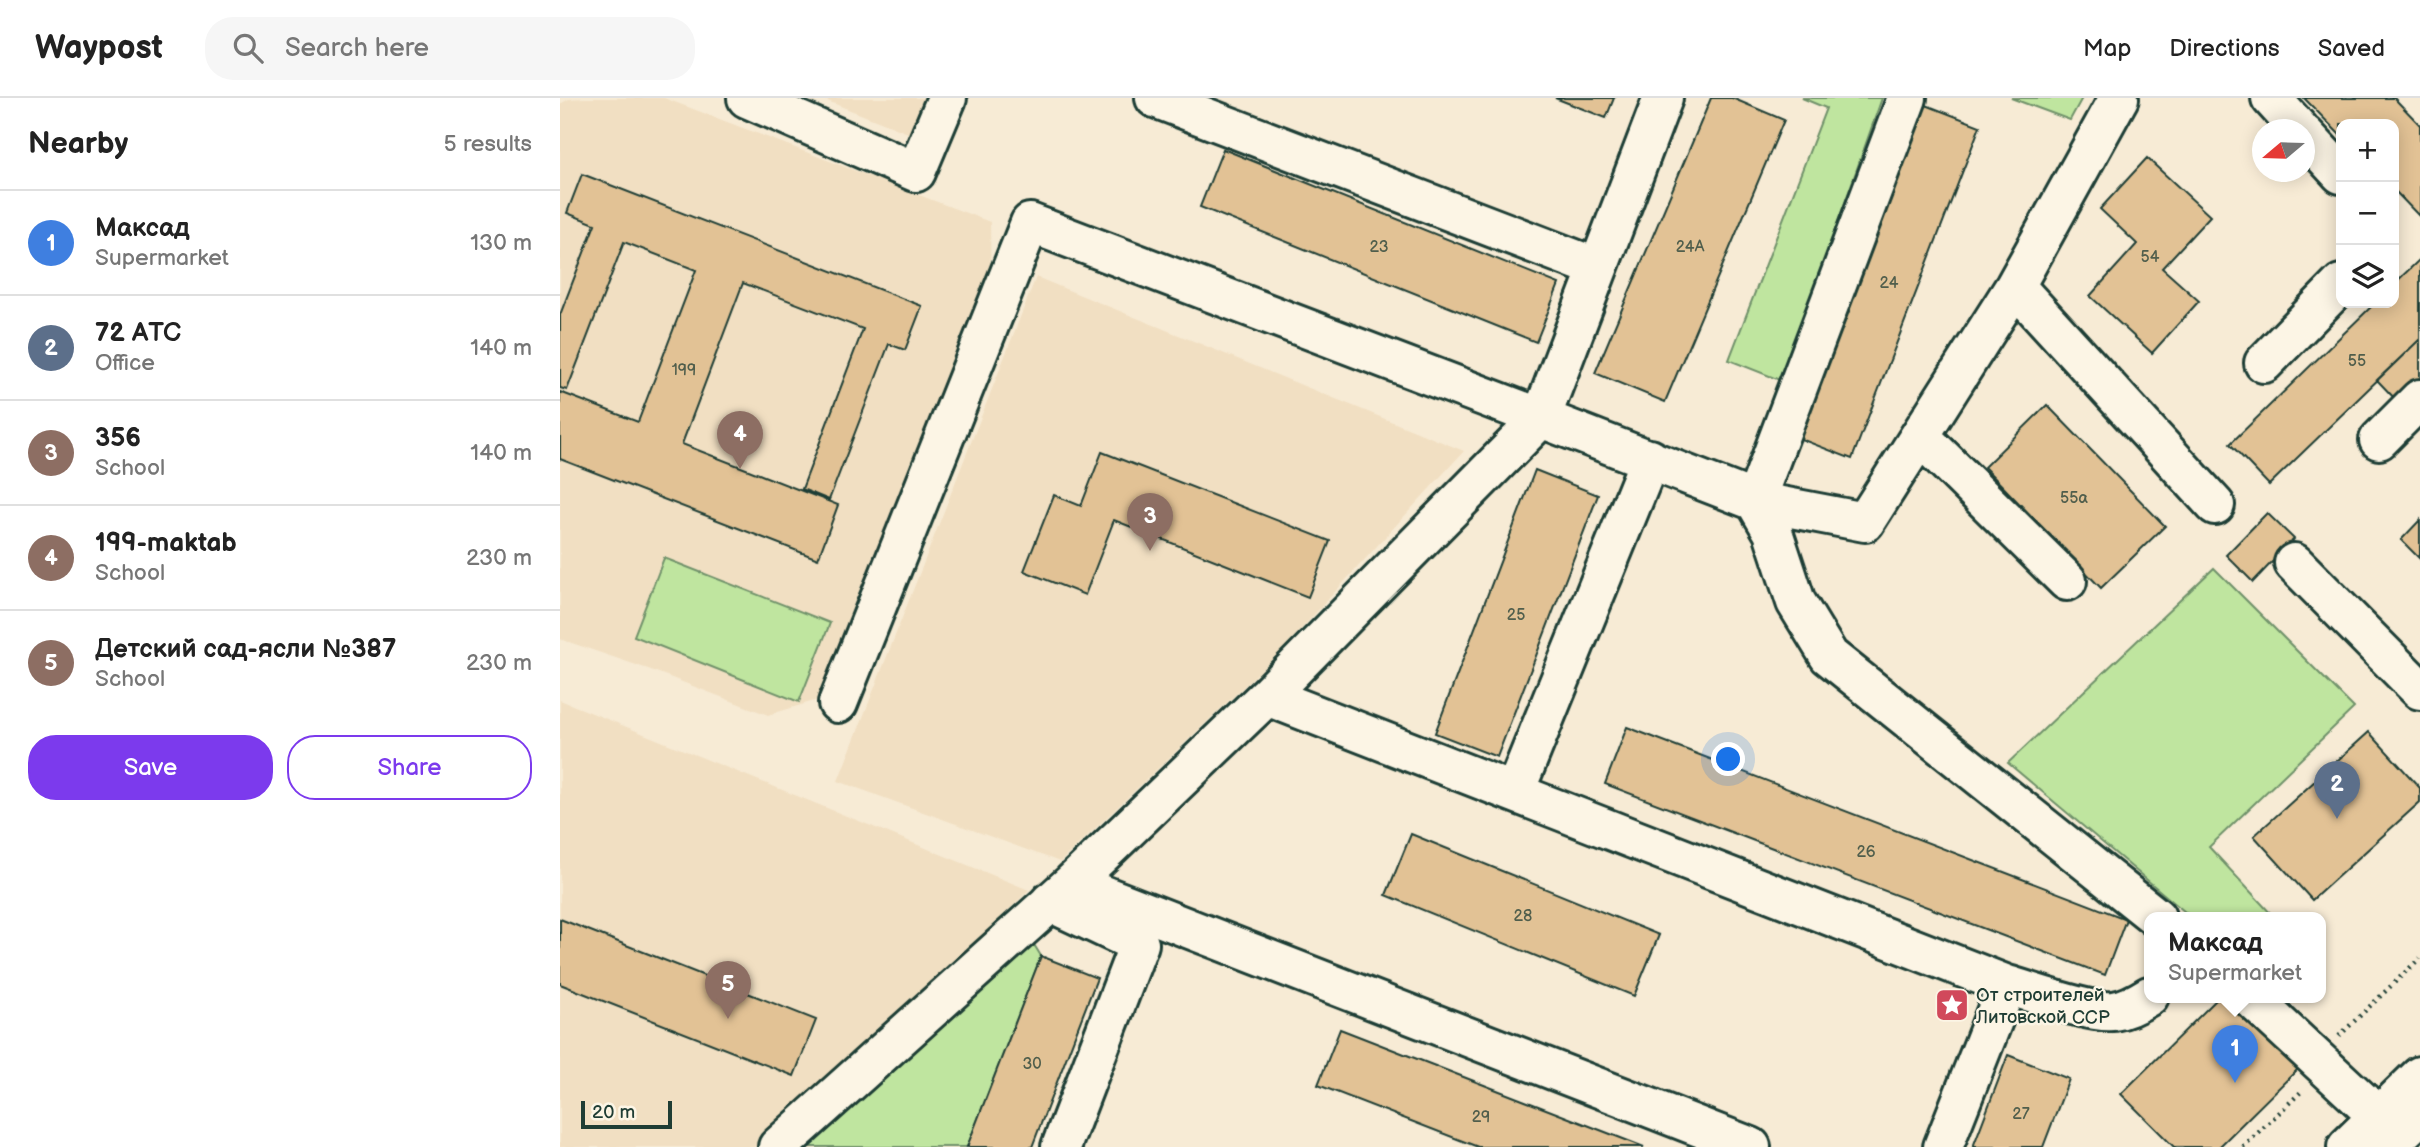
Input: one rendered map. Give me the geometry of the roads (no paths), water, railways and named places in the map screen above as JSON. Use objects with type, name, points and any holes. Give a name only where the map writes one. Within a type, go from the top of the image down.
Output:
[{"type":"main road","points":[[747,98],[916,172],[947,98]]},
{"type":"main road","points":[[1154,98],[1598,268]]},
{"type":"main road","points":[[778,1147],[1061,893],[1267,696],[1541,418],[1663,98]]},
{"type":"main road","points":[[1755,500],[1907,98]]},
{"type":"main road","points":[[838,704],[1030,223],[1755,500],[1865,522],[2015,286],[2119,98]]},
{"type":"main road","points":[[2271,98],[2290,119]]},
{"type":"main road","points":[[2315,145],[2336,168]]},
{"type":"main road","points":[[2015,286],[2215,505]]},
{"type":"main road","points":[[2264,363],[2336,289]]},
{"type":"main road","points":[[2379,440],[2420,400]]},
{"type":"main road","points":[[1920,436],[2067,581]]},
{"type":"main road","points":[[1516,791],[1650,459]]},
{"type":"main road","points":[[1755,500],[1773,531],[1796,602],[1829,656],[2150,912]]},
{"type":"main road","points":[[2294,563],[2420,690]]},
{"type":"main road","points":[[1267,696],[2007,985],[2078,1006],[2112,1011],[2135,1005],[2144,999]]},
{"type":"main road","points":[[1060,1147],[1139,943],[1061,893]]},
{"type":"main road","points":[[1061,893],[1751,1147]]},
{"type":"main road","points":[[1942,1147],[2007,985]]},
{"type":"main road","points":[[2256,1003],[2382,1132]]},
{"type":"main road","points":[[2382,1132],[2420,1076]]},
{"type":"main road","points":[[2347,1147],[2420,1115]]},
{"type":"place","name":"199-maktab","points":[[740,469]]},
{"type":"place","name":"356","points":[[1150,551]]},
{"type":"place","name":"72 АТС","points":[[2337,819]]},
{"type":"place","name":"От строителей Литовской ССР","points":[[1952,1005]]},
{"type":"place","name":"Детский сад-ясли №387","points":[[728,1019]]},
{"type":"place","name":"Максад","points":[[2235,1083]]}]
